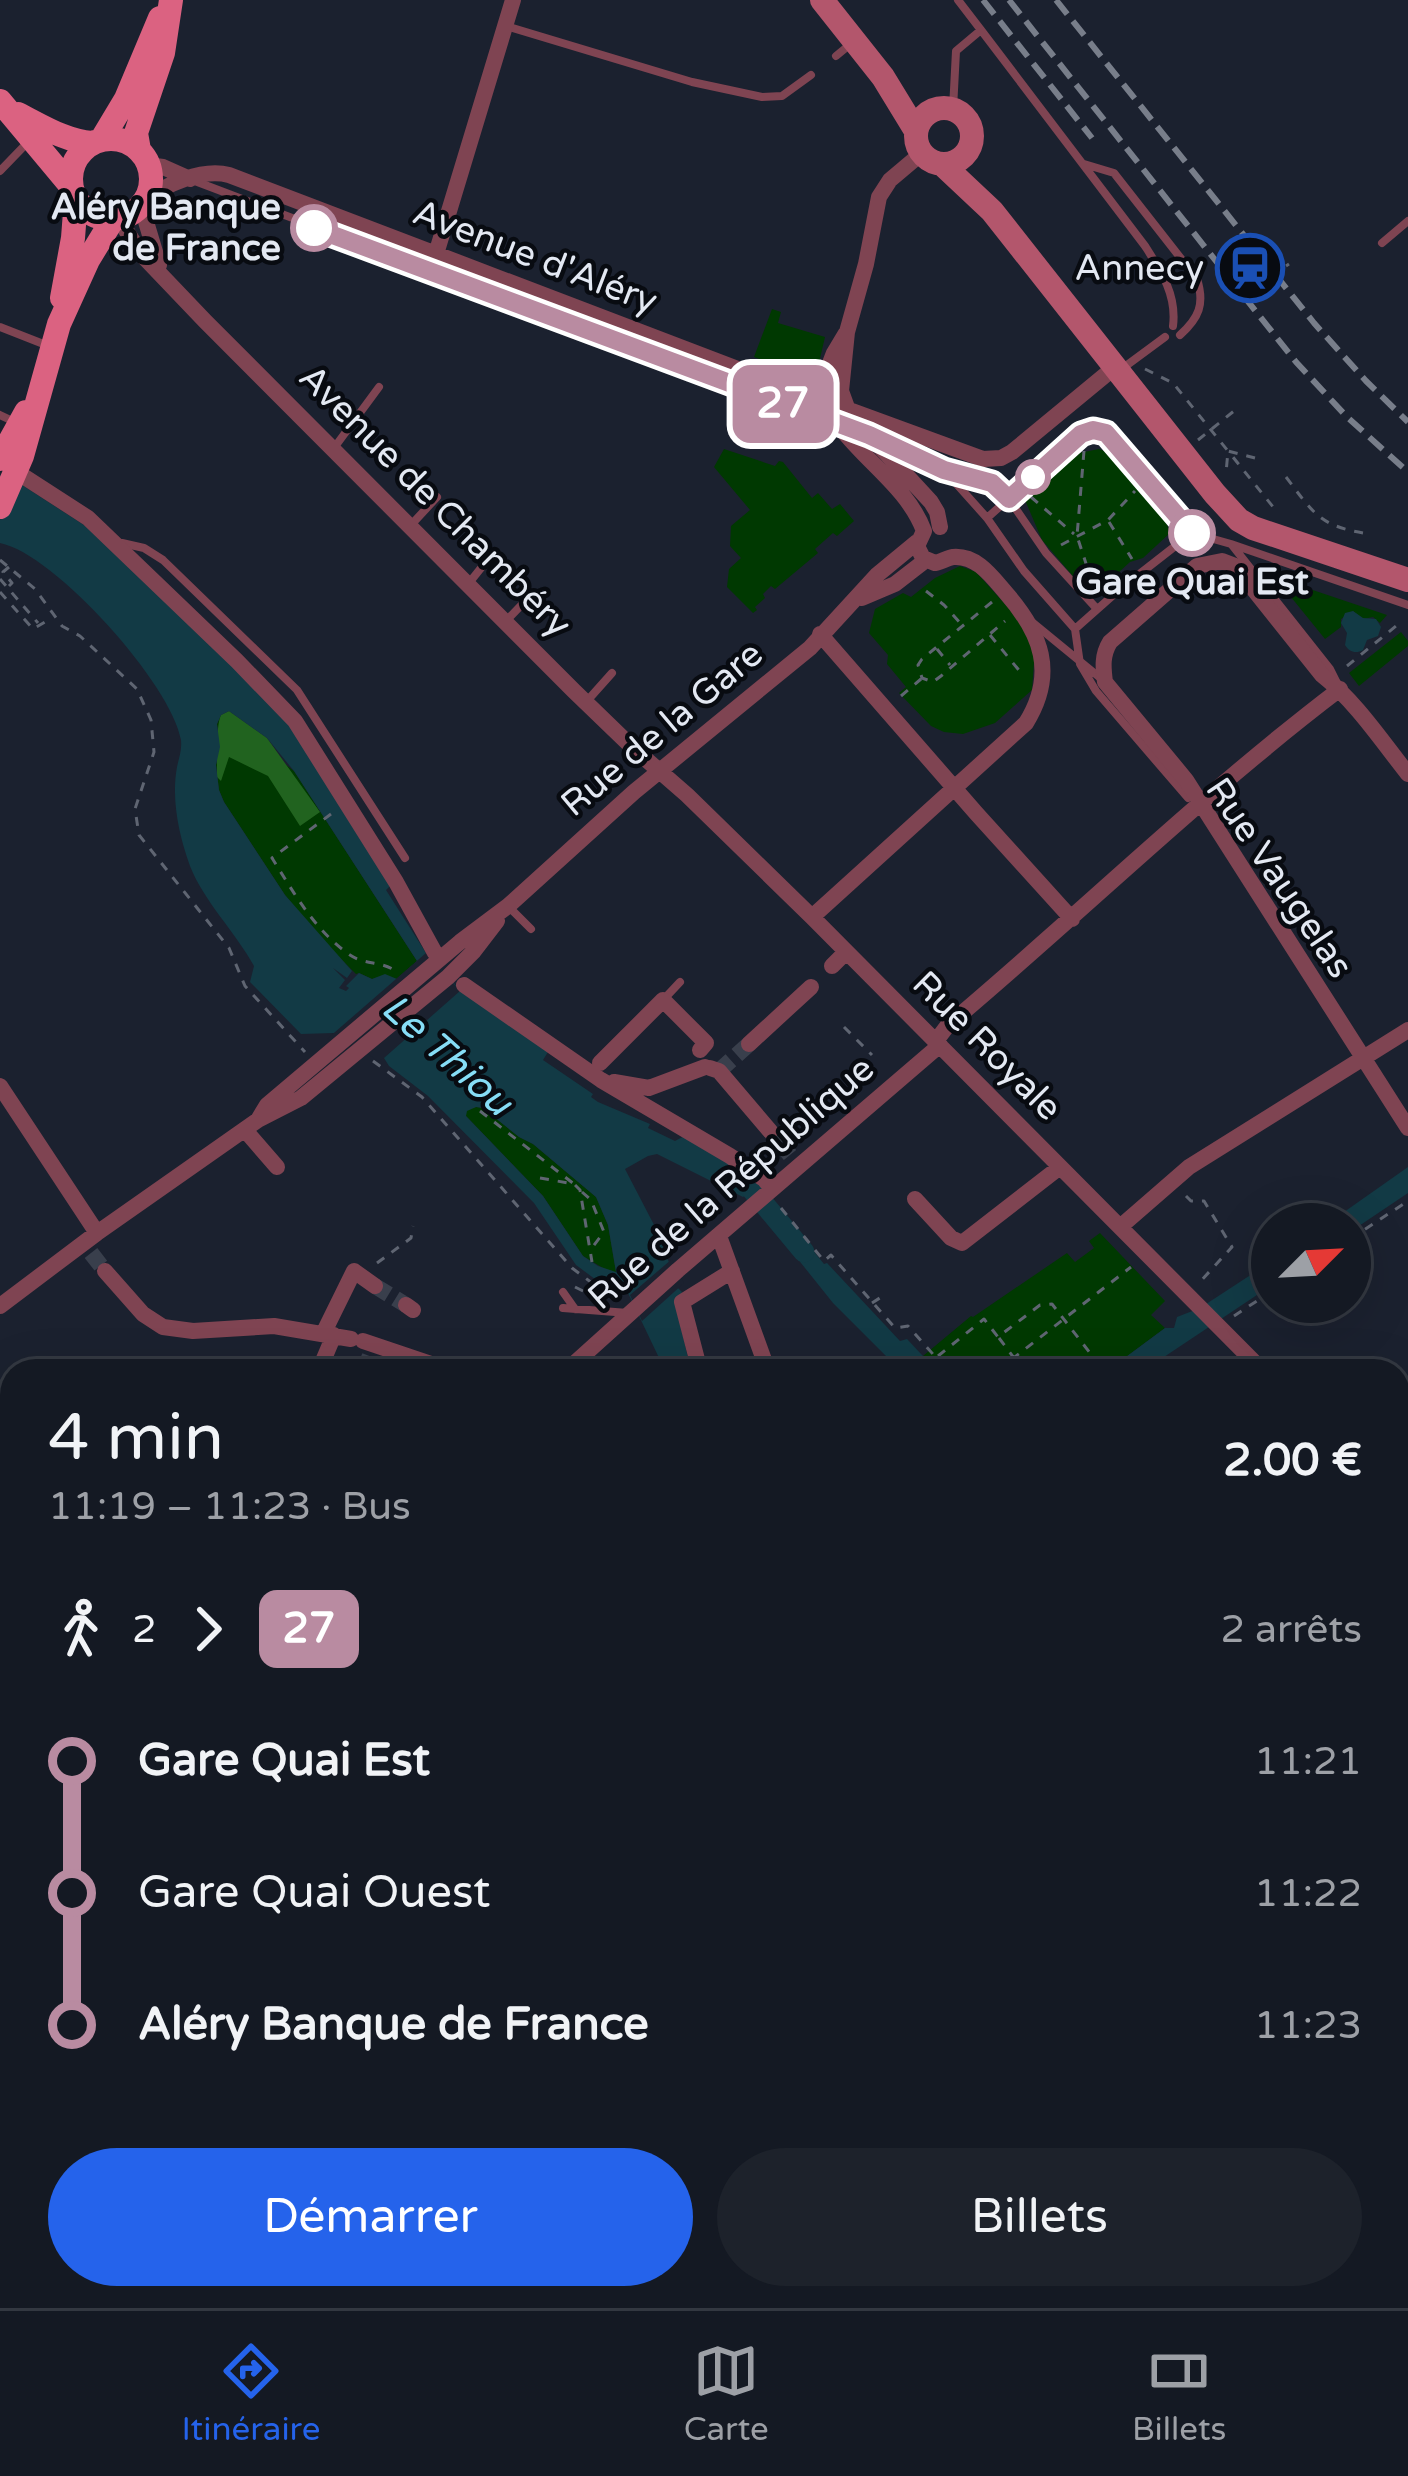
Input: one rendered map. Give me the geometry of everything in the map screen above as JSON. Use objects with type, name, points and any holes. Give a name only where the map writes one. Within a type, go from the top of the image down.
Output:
[{"type":"main road","points":[[56,336],[73,238],[74,161],[97,141],[126,99],[170,0]]},
{"type":"main road","points":[[0,507],[11,472],[22,456],[56,336],[88,260],[151,177],[136,133],[163,53],[170,0]]},
{"type":"main road","points":[[5,105],[77,142],[128,142],[144,158]]},
{"type":"main road","points":[[5,105],[92,214],[129,211]]},
{"type":"main road","points":[[11,472],[9,420],[42,384]]},
{"type":"street","points":[[436,254],[513,0]]},
{"type":"street","points":[[822,0],[845,49],[883,76],[965,117],[972,137],[957,161],[926,149]]},
{"type":"street","points":[[883,76],[926,149],[992,212],[1126,369],[1215,494],[1239,520],[1276,526],[1408,580]]},
{"type":"street","points":[[926,149],[921,119],[943,109]]},
{"type":"street","points":[[841,416],[847,332],[879,197],[890,180],[926,149]]},
{"type":"street","points":[[968,150],[992,212]]},
{"type":"street","name":"Avenue d'Aléry","points":[[144,158],[190,179]]},
{"type":"street","name":"Avenue d'Aléry","points":[[129,211],[159,189],[219,172],[290,209],[404,252],[436,254],[603,327],[763,388],[804,393],[820,389],[826,407],[869,435],[931,502],[937,512],[927,534]]},
{"type":"street","name":"Avenue de Chambéry","points":[[129,211],[164,277],[505,622],[661,770]]},
{"type":"street","points":[[820,389],[847,332]]},
{"type":"street","name":"Avenue d'Aléry","points":[[841,416],[983,459],[1001,458],[1126,369]]},
{"type":"street","name":"Avenue d'Aléry","points":[[841,416],[927,534]]},
{"type":"street","points":[[11,472],[88,518],[295,721],[396,882],[435,958]]},
{"type":"street","points":[[948,532],[953,540],[949,557],[940,562],[926,560],[919,553],[927,534],[948,532]]},
{"type":"street","name":"Rue de la Gare","points":[[346,1051],[435,958],[465,948],[661,770],[810,648],[883,571],[927,534]]},
{"type":"street","name":"Rue Vaugelas","points":[[949,557],[982,567],[1027,617]]},
{"type":"street","name":"Rue de la Gare","points":[[855,601],[888,587],[926,560]]},
{"type":"street","points":[[1105,682],[1103,662],[1110,642],[1197,566],[1222,561],[1234,566],[1322,675],[1340,680],[1408,774]]},
{"type":"street","points":[[812,917],[1026,723],[1034,710],[1042,672],[1039,641],[1027,617]]},
{"type":"street","points":[[820,634],[1072,919]]},
{"type":"street","name":"Rue de la République","points":[[579,1359],[770,1191],[795,1160],[938,1043],[948,1025],[1340,680]]},
{"type":"street","name":"Rue Vaugelas","points":[[1105,682],[1186,780],[1408,1128]]},
{"type":"street","name":"Rue Royale","points":[[661,770],[1251,1359]]},
{"type":"street","name":"Rue de la Gare","points":[[0,1306],[252,1125],[267,1105],[456,981],[465,948]]},
{"type":"street","points":[[832,966],[846,952]]},
{"type":"street","points":[[456,981],[730,1156],[764,1179],[770,1191]]},
{"type":"street","points":[[749,1044],[812,987]]},
{"type":"street","points":[[601,1071],[663,1000],[706,1043],[709,1064],[770,1131]]},
{"type":"street","points":[[1120,1228],[1189,1167],[1408,1030]]},
{"type":"street","points":[[601,1071],[649,1088],[709,1064]]},
{"type":"street","points":[[0,1086],[90,1243]]},
{"type":"street","points":[[649,1088],[663,1116]]},
{"type":"street","points":[[252,1125],[277,1167]]},
{"type":"street","points":[[916,1199],[951,1238],[962,1243],[1060,1167]]},
{"type":"street","points":[[719,1237],[764,1359]]},
{"type":"street","points":[[362,1269],[375,1286]]},
{"type":"street","points":[[353,1341],[362,1269]]},
{"type":"street","points":[[105,1271],[143,1314],[163,1327],[193,1331],[274,1326],[353,1341],[412,1359]]},
{"type":"street","points":[[697,1359],[682,1302],[732,1271]]},
{"type":"street","points":[[325,1359],[353,1341]]},
{"type":"lane","points":[[958,0],[1164,275],[1173,298],[1176,331],[1197,320],[1201,300],[1197,279],[1114,172],[1083,164]]},
{"type":"lane","points":[[505,25],[692,82],[762,97],[782,96],[811,75]]},
{"type":"lane","points":[[943,109],[956,51],[981,30]]},
{"type":"lane","points":[[0,171],[32,138]]},
{"type":"lane","points":[[1382,243],[1408,221]]},
{"type":"lane","name":"Avenue d'Aléry","points":[[404,252],[603,327]]},
{"type":"lane","points":[[0,327],[56,336]]},
{"type":"lane","points":[[1126,369],[1165,337]]},
{"type":"lane","points":[[334,450],[379,387]]},
{"type":"lane","name":"Avenue d'Aléry","points":[[763,388],[841,416]]},
{"type":"lane","points":[[987,518],[1081,434],[1093,430],[1106,433],[1192,533],[1408,605]]},
{"type":"lane","name":"Avenue d'Aléry","points":[[869,435],[944,470],[992,483],[1009,499]]},
{"type":"lane","points":[[944,470],[1075,629],[1192,533]]},
{"type":"lane","points":[[410,526],[437,497]]},
{"type":"lane","points":[[1009,499],[1046,553],[1097,608]]},
{"type":"lane","points":[[112,541],[144,548],[163,560],[297,690],[404,858]]},
{"type":"lane","points":[[1231,544],[1340,680]]},
{"type":"lane","points":[[468,584],[493,553]]},
{"type":"lane","points":[[505,622],[532,592]]},
{"type":"lane","name":"Rue Vaugelas","points":[[1027,617],[1105,682]]},
{"type":"lane","name":"Rue Vaugelas","points":[[1075,629],[1080,664],[1096,691],[1199,806]]},
{"type":"lane","points":[[586,702],[612,673]]},
{"type":"lane","points":[[508,905],[530,929]]},
{"type":"lane","points":[[663,1000],[680,982]]},
{"type":"lane","name":"Rue Vaugelas","points":[[1360,1058],[1408,1139]]},
{"type":"lane","points":[[563,1288],[576,1310]]},
{"type":"lane","points":[[562,1308],[632,1310]]},
{"type":"path","points":[[1126,369],[1173,382],[1228,452],[1276,526]]},
{"type":"path","points":[[1192,444],[1234,411]]},
{"type":"path","points":[[1084,451],[1077,536],[1094,587]]},
{"type":"path","points":[[1228,452],[1255,458]]},
{"type":"path","points":[[1225,486],[1228,452]]},
{"type":"path","points":[[1286,477],[1310,511],[1330,525],[1370,535]]},
{"type":"path","points":[[1051,550],[1108,520],[1138,488]]},
{"type":"path","points":[[1030,496],[1077,536]]},
{"type":"path","points":[[1108,520],[1134,561]]},
{"type":"path","points":[[0,560],[35,589],[62,626],[80,636],[137,689],[152,720],[154,752],[135,809],[139,835],[229,948],[245,986],[306,1053]]},
{"type":"path","points":[[7,587],[12,583],[3,572],[10,566]]},
{"type":"path","points":[[0,579],[40,625]]},
{"type":"path","points":[[926,591],[962,626]]},
{"type":"path","points":[[0,592],[32,629],[53,617]]},
{"type":"path","points":[[922,678],[918,664],[992,602]]},
{"type":"path","points":[[922,678],[933,682],[1006,619]]},
{"type":"path","points":[[1340,680],[1402,622]]},
{"type":"path","points":[[989,634],[1025,677]]},
{"type":"path","points":[[935,648],[952,666]]},
{"type":"path","points":[[902,696],[922,678]]},
{"type":"path","points":[[324,818],[272,858],[307,915],[349,954],[369,964],[383,963],[411,984]]},
{"type":"path","points":[[844,1027],[872,1055]]},
{"type":"path","points":[[379,1065],[422,1097],[572,1268],[632,1310]]},
{"type":"path","points":[[480,1111],[591,1200],[604,1232],[590,1251]]},
{"type":"path","points":[[540,1178],[574,1184]]},
{"type":"path","points":[[1172,1182],[1191,1201],[1204,1202],[1232,1247],[1194,1302]]},
{"type":"path","points":[[580,1190],[592,1262]]},
{"type":"path","points":[[770,1191],[824,1261],[831,1255],[895,1328],[908,1326],[937,1357],[984,1319]]},
{"type":"path","points":[[1371,1225],[1408,1201]]},
{"type":"path","points":[[362,1269],[388,1258],[411,1238],[413,1226]]},
{"type":"path","points":[[979,1313],[1014,1358],[1146,1254]]},
{"type":"path","points":[[563,1288],[588,1292],[597,1300]]},
{"type":"path","points":[[872,1303],[886,1294]]},
{"type":"path","points":[[998,1337],[1040,1305],[1052,1304],[1095,1359]]},
{"type":"path","points":[[1217,1325],[1251,1304]]},
{"type":"green space","points":[[772,309],[781,312],[778,323],[825,337],[818,367],[805,376],[754,357]]},
{"type":"green space","points":[[724,449],[775,466],[783,462],[812,498],[818,493],[832,509],[840,504],[854,521],[837,536],[833,533],[815,549],[818,553],[775,589],[771,586],[753,613],[727,587],[729,569],[741,558],[730,546],[731,526],[750,510],[714,467]]},
{"type":"green space","points":[[1099,449],[1109,453],[1165,519],[1170,533],[1105,585],[1084,589],[1042,540],[1025,500],[1079,453]]},
{"type":"green space","points":[[960,566],[976,572],[1022,623],[1035,648],[1032,690],[995,723],[963,734],[931,726],[899,693],[906,687],[869,633],[875,609],[903,593],[911,597]]},
{"type":"green space","points":[[1280,579],[1387,615],[1380,623],[1353,611],[1325,639]]},
{"type":"green space","points":[[1401,632],[1408,646],[1359,686],[1349,673]]},
{"type":"green space","points":[[229,711],[267,738],[320,812],[300,826],[268,776],[229,757],[221,781],[217,777],[219,720]]},
{"type":"green space","points":[[221,715],[294,771],[417,961],[396,979],[356,974],[285,895],[219,790],[217,724]]},
{"type":"green space","points":[[476,1107],[533,1144],[596,1197],[608,1225],[616,1272],[583,1256],[543,1196],[466,1116],[466,1110]]},
{"type":"green space","points":[[1100,1233],[1165,1301],[1151,1315],[1165,1328],[1123,1359],[923,1356],[971,1316],[1067,1253],[1075,1262],[1094,1248],[1089,1241]]},
{"type":"water","name":"Le Thiou","points":[[0,475],[101,536],[290,722],[393,883],[386,890],[426,953],[460,990],[548,1052],[543,1060],[598,1102],[650,1124],[648,1128],[675,1141],[690,1133],[762,1180],[743,1197],[657,1154],[625,1169],[679,1282],[682,1292],[677,1310],[688,1359],[660,1359],[628,1293],[611,1291],[576,1265],[534,1203],[384,1058],[334,1033],[301,1034],[250,982],[254,966],[203,891],[186,854],[175,792],[181,740],[173,716],[108,625],[23,552],[0,543]],"holes":[[[229,711],[267,738],[294,771],[417,961],[397,979],[385,974],[372,979],[359,973],[346,991],[339,988],[345,980],[333,968],[347,978],[352,971],[285,895],[224,802],[216,765],[221,715]],[[483,1108],[596,1197],[608,1225],[616,1272],[583,1256],[543,1196],[466,1116],[467,1111]]]},
{"type":"water","points":[[1345,613],[1376,619],[1381,627],[1378,636],[1367,640],[1358,652],[1345,645],[1347,633],[1341,623]]},
{"type":"water","points":[[1408,1167],[1408,1193],[1371,1218],[1371,1203],[1357,1203]]},
{"type":"water","points":[[794,1227],[900,1341],[907,1339],[926,1359],[889,1359],[833,1303],[781,1238]]},
{"type":"water","points":[[1251,1275],[1251,1299],[1161,1359],[1123,1359],[1165,1328],[1174,1328],[1177,1317]]},
{"type":"pier","points":[[426,953],[460,991],[384,1058],[378,1061],[356,1046],[327,1039]]},
{"type":"pier","points":[[672,1259],[684,1283],[642,1321],[630,1295]]},
{"type":"waterway","points":[[731,1175],[749,1186],[804,1252]]},
{"type":"tunnel","points":[[719,1071],[749,1044]]},
{"type":"tunnel","points":[[770,1131],[790,1155]]},
{"type":"tunnel","points":[[91,1253],[105,1271]]},
{"type":"tunnel","points":[[375,1286],[406,1305]]},
{"type":"tunnel","points":[[369,1359],[371,1353]]},
{"type":"railway","points":[[983,0],[1092,138]]},
{"type":"railway","points":[[1009,0],[1296,362],[1408,472]]},
{"type":"railway","points":[[1056,0],[1314,323],[1408,422]]},
{"type":"bus line","name":"27","points":[[314,228],[869,435],[944,470],[992,483],[1009,499],[1081,434],[1106,433],[1192,533]]},
{"type":"place","name":"Aléry Banque de France","points":[[314,228]]},
{"type":"place","name":"Annecy","points":[[1250,268]]},
{"type":"place","name":"Gare Quai Est","points":[[1192,533]]}]
